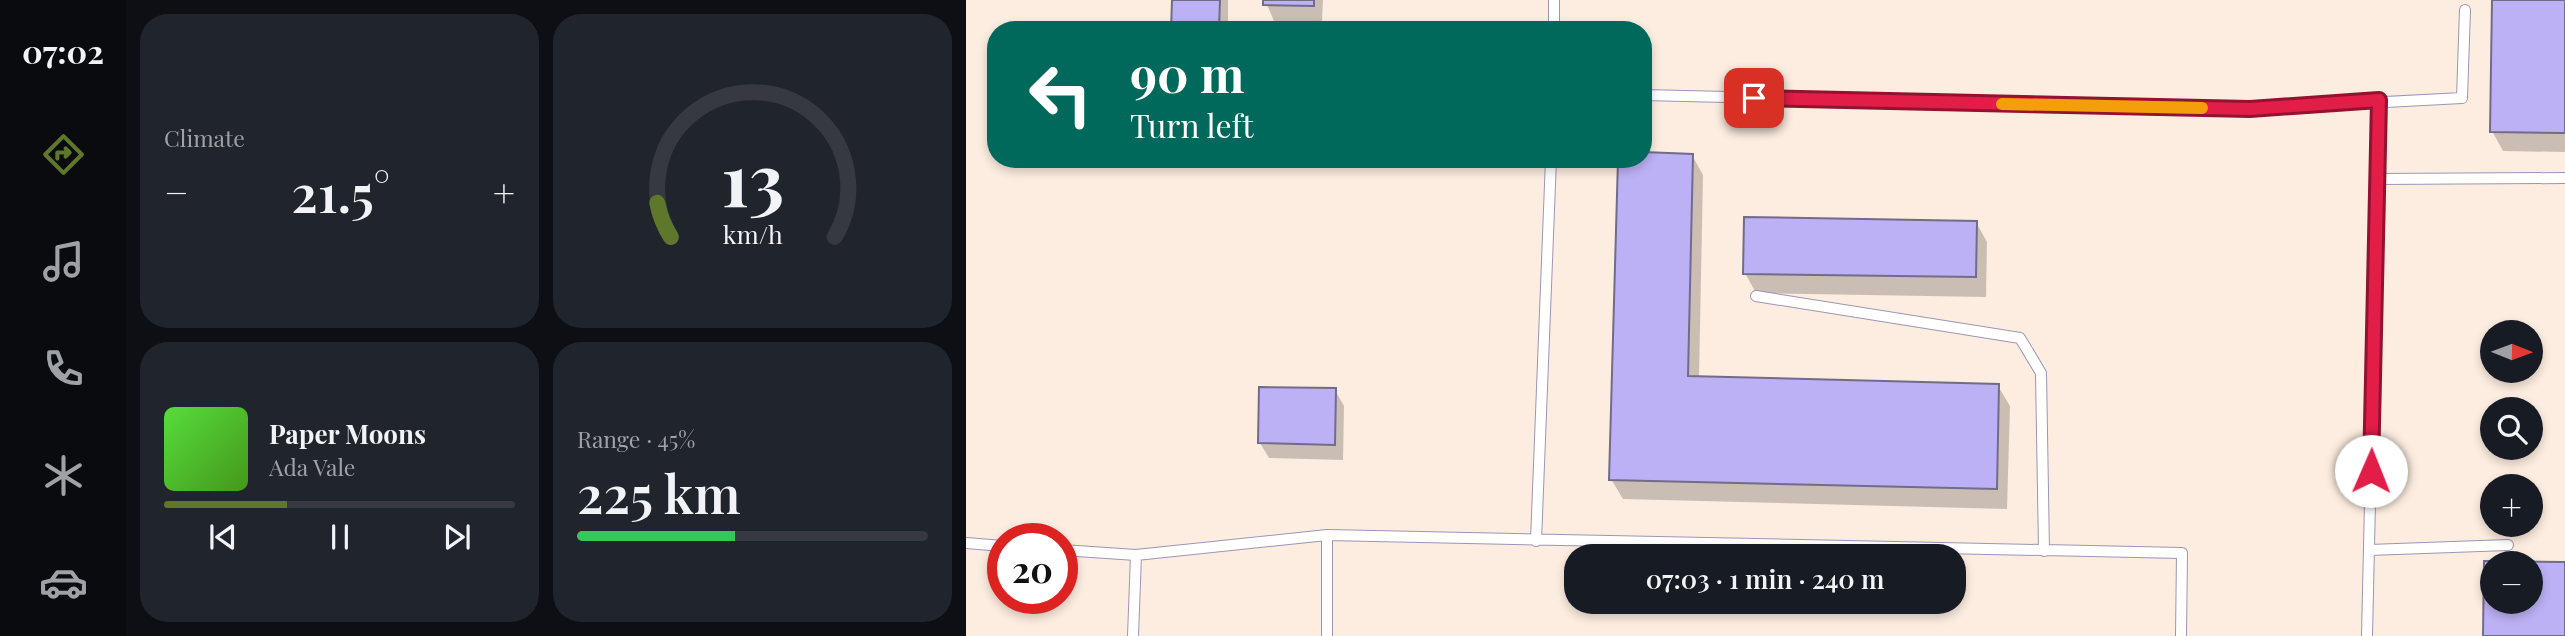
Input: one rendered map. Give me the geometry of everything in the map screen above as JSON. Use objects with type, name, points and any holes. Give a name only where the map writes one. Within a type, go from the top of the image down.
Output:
[{"type":"lane","points":[[1554,0],[1554,21]]},
{"type":"lane","points":[[1652,95],[2250,109],[2379,100],[2462,99],[2465,10]]},
{"type":"lane","points":[[2367,636],[2379,100]]},
{"type":"lane","points":[[1536,541],[1551,168]]},
{"type":"lane","points":[[2378,179],[2565,178]]},
{"type":"lane","points":[[1756,296],[2020,338],[2041,373],[2044,551]]},
{"type":"lane","points":[[1327,535],[1327,636]]},
{"type":"lane","points":[[1078,551],[1136,555],[1327,535],[2182,554],[2180,636]]},
{"type":"lane","points":[[966,543],[987,545]]},
{"type":"lane","points":[[2369,550],[2508,545]]},
{"type":"lane","points":[[1133,636],[1136,555]]},
{"type":"shaded area","points":[[966,0],[2565,0],[2565,636],[966,636]]},
{"type":"building","points":[[1172,0],[1220,0],[1219,21],[1171,21]]},
{"type":"building","points":[[1263,0],[1314,0],[1314,6],[1263,5]]},
{"type":"building","points":[[2492,0],[2565,0],[2565,133],[2490,132]]},
{"type":"building","points":[[1652,152],[1693,154],[1688,376],[1999,384],[1997,489],[1609,480],[1618,168],[1652,168]]},
{"type":"building","points":[[1744,217],[1977,221],[1976,277],[1743,274]]},
{"type":"building","points":[[1259,387],[1336,388],[1335,445],[1258,443]]},
{"type":"building","points":[[2543,562],[2565,562],[2565,636],[2483,636],[2483,614],[2543,614]]},
{"type":"slow traffic","points":[[2002,104],[2202,108]]},
{"type":"route","points":[[1754,98],[2250,109],[2379,100],[2371,471]]}]
